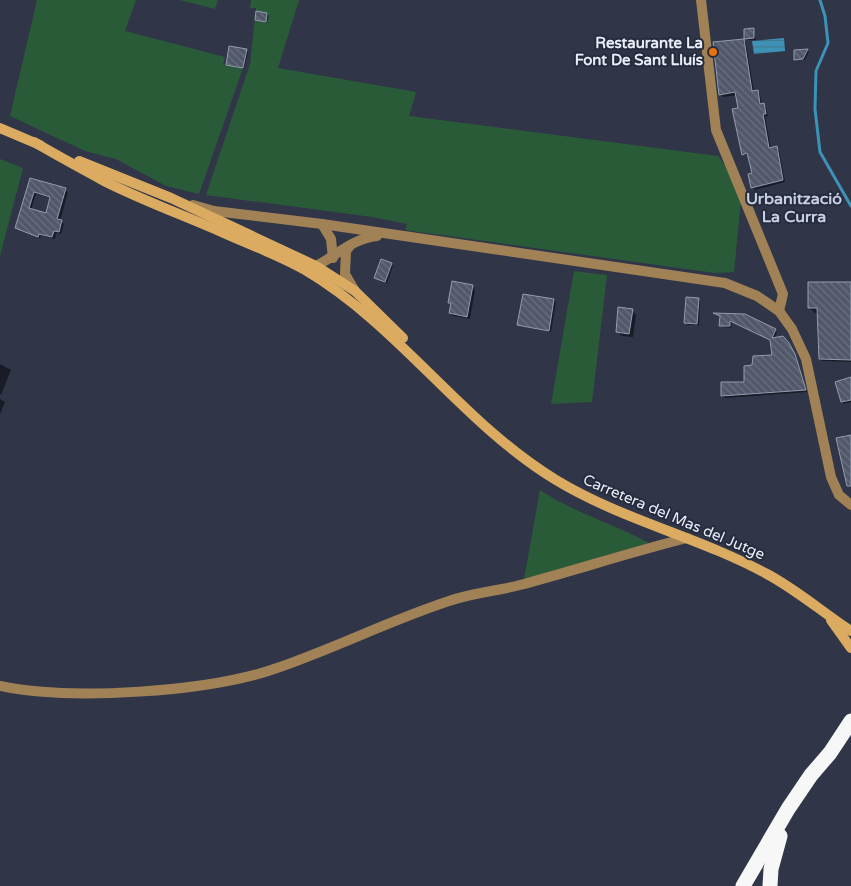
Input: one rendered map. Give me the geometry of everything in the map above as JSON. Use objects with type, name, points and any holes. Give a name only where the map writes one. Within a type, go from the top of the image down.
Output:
[{"type":"highway","points":[[744,886],[788,809],[811,775],[830,753],[851,721]]},
{"type":"highway","points":[[830,753],[851,745]]},
{"type":"highway","points":[[770,886],[771,869],[788,809]]},
{"type":"street","points":[[701,0],[716,130],[783,294],[778,311]]},
{"type":"street","points":[[0,128],[171,198],[316,266],[355,291],[410,345],[465,405]]},
{"type":"street","points":[[34,142],[108,183],[304,270],[364,312],[465,405]]},
{"type":"street","points":[[171,198],[214,211],[322,224],[725,283],[757,296],[778,311],[792,329],[806,359],[831,477],[839,495],[849,502]]},
{"type":"street","points":[[322,224],[331,239],[333,258]]},
{"type":"street","points":[[304,270],[333,258],[352,244],[368,237],[395,235]]},
{"type":"street","points":[[352,244],[346,251],[345,274],[355,291]]},
{"type":"street","name":"Carretera del Mas del Jutge","points":[[465,405],[527,460],[583,496],[638,521],[687,538],[768,574],[800,594],[827,616],[851,630]]},
{"type":"street","points":[[0,686],[74,693],[130,691],[204,685],[247,676],[276,668],[384,624],[452,600],[516,586],[687,538]]},
{"type":"street","name":"Carretera del Mas del Jutge","points":[[827,616],[851,648]]},
{"type":"green space","points":[[37,0],[136,0],[125,31],[225,57],[223,64],[243,68],[199,194],[166,186],[116,159],[85,151],[10,116]]},
{"type":"green space","points":[[180,0],[218,0],[215,9]]},
{"type":"green space","points":[[251,0],[299,0],[278,68],[416,92],[409,116],[718,156],[729,171],[741,200],[734,272],[715,273],[405,230],[407,224],[372,217],[206,195],[250,64],[256,8],[250,8]]},
{"type":"green space","points":[[0,159],[23,168],[0,256]]},
{"type":"green space","points":[[574,271],[607,275],[592,402],[551,404]]},
{"type":"green space","points":[[540,490],[566,505],[649,543],[524,579]]},
{"type":"water","points":[[784,38],[785,51],[754,54],[752,41]]},
{"type":"building","points":[[256,11],[267,13],[266,22],[255,20]]},
{"type":"building","points":[[754,28],[754,38],[744,39],[744,29]]},
{"type":"building","points":[[744,39],[752,91],[758,90],[760,104],[764,103],[766,114],[763,114],[769,148],[777,146],[783,180],[751,188],[748,174],[752,173],[747,153],[742,155],[732,109],[738,108],[735,92],[719,95],[713,42]]},
{"type":"building","points":[[229,46],[247,49],[243,68],[226,65]]},
{"type":"building","points":[[808,49],[803,59],[794,60],[794,50]]},
{"type":"building","points":[[30,178],[66,188],[57,219],[62,220],[59,232],[54,231],[52,237],[39,234],[38,237],[15,228]],"holes":[[[34,192],[50,197],[46,213],[29,208]]]},
{"type":"building","points":[[381,259],[392,263],[385,282],[374,278]]},
{"type":"building","points":[[452,281],[473,285],[467,317],[449,313],[451,303],[448,303]]},
{"type":"building","points":[[808,282],[851,282],[851,360],[819,359],[817,308],[808,308]]},
{"type":"building","points":[[523,294],[554,299],[549,331],[517,325]]},
{"type":"building","points":[[686,297],[699,298],[697,324],[684,323]]},
{"type":"building","points":[[618,307],[633,309],[629,334],[616,332]]},
{"type":"building","points":[[713,313],[745,314],[776,329],[772,338],[783,336],[789,343],[795,354],[806,390],[721,396],[721,382],[744,382],[744,366],[752,365],[753,356],[772,355],[770,340],[730,321],[730,326],[719,326],[720,316]]},
{"type":"building","points":[[851,377],[851,400],[841,402],[835,382]]},
{"type":"building","points":[[851,435],[851,486],[847,486],[836,438]]},
{"type":"waterway","points":[[820,0],[825,16],[828,43],[816,71],[815,109],[820,152],[851,206]]},
{"type":"place","name":"Restaurante La Font De Sant Lluís","points":[[713,52]]},
{"type":"district","name":"Urbanització La Curra","points":[[794,207]]}]
